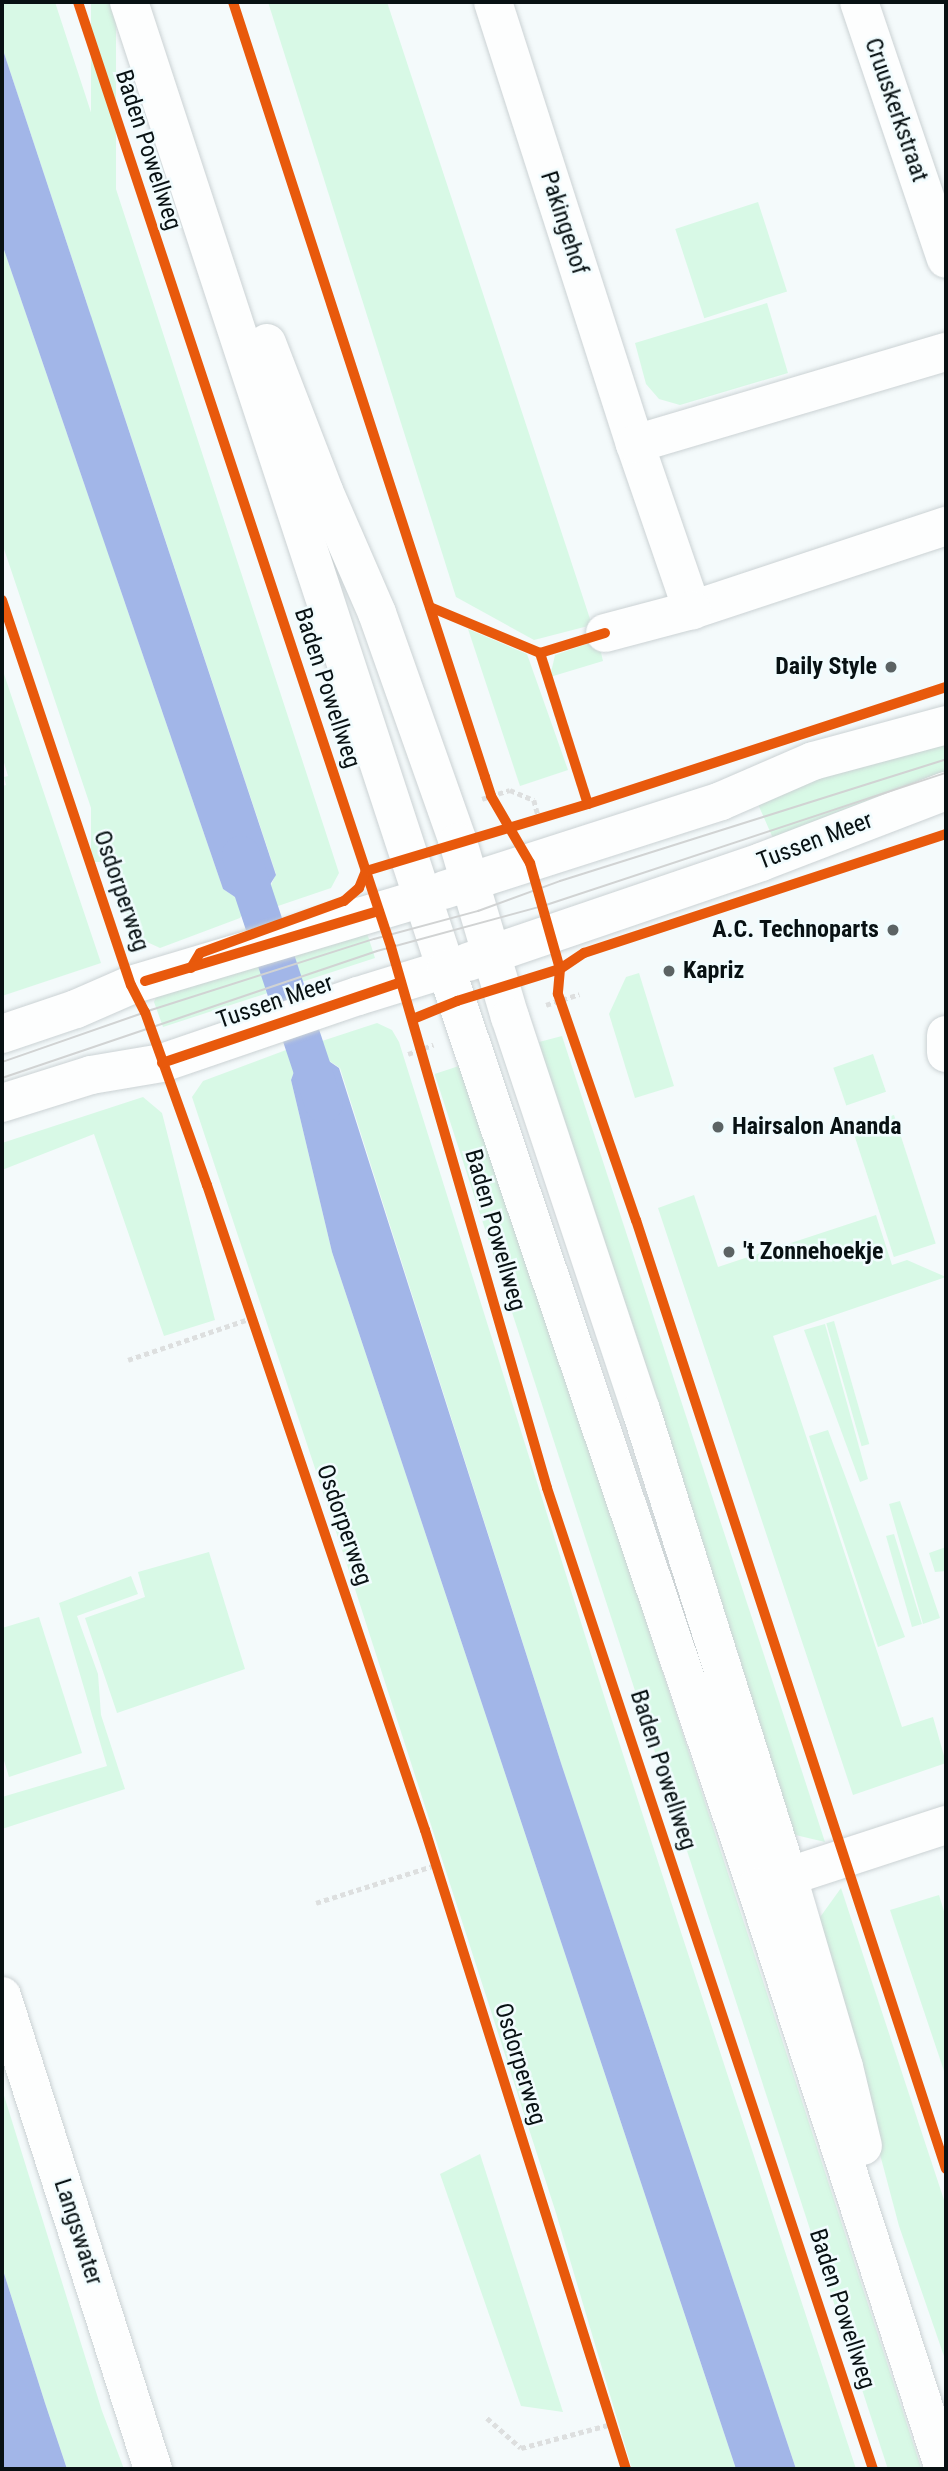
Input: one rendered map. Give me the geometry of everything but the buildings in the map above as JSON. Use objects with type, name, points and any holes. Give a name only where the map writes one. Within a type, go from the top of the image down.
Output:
[{"type":"main road","name":"Baden Powellweg","points":[[129,2],[446,969],[772,1882],[844,2067],[886,2245],[946,2422]]},
{"type":"main road","name":"Baden Powellweg","points":[[153,2],[255,315],[324,491],[377,613],[470,882],[491,954],[641,1410],[772,1882],[944,2469]]},
{"type":"main road","name":"Pakingehof","points":[[493,2],[635,444],[692,610]]},
{"type":"main road","name":"Cruuskerkstraat","points":[[859,2],[946,259]]},
{"type":"main road","points":[[635,444],[946,352]]},
{"type":"main road","points":[[605,633],[692,610],[946,526]]},
{"type":"main road","points":[[2,1034],[145,981],[422,898],[721,801],[813,761],[946,725]]},
{"type":"main road","name":"Tussen Meer","points":[[2,1103],[91,1075],[162,1063],[761,862],[946,791]]},
{"type":"main road","points":[[946,1035],[946,1053]]},
{"type":"main road","points":[[772,1882],[946,1825]]},
{"type":"main road","name":"Langswater","points":[[2,1996],[153,2469]]},
{"type":"path","points":[[488,786],[497,806]]},
{"type":"path","points":[[529,821],[551,814]]},
{"type":"path","points":[[552,933],[560,969],[558,994],[565,1013]]},
{"type":"path","points":[[418,1039],[425,1062]]},
{"type":"path","points":[[248,1306],[256,1331]]},
{"type":"path","points":[[128,1360],[252,1318]]},
{"type":"path","points":[[432,1853],[440,1878]]},
{"type":"path","points":[[316,1903],[436,1865]]},
{"type":"path","points":[[487,2418],[522,2448],[613,2430],[608,2412]]},
{"type":"green space","points":[[2,2],[55,2],[339,873],[331,888],[278,906],[265,898],[276,874],[2,47]]},
{"type":"green space","points":[[91,2],[116,2],[116,862],[91,862]]},
{"type":"green space","points":[[268,2],[387,2],[592,625],[534,640],[456,597]]},
{"type":"green space","points":[[758,202],[787,291],[704,318],[675,229]]},
{"type":"green space","points":[[2,244],[223,889],[247,905],[240,918],[160,948],[134,936],[2,543]]},
{"type":"green space","points":[[767,303],[788,373],[680,405],[659,399],[646,384],[635,343]]},
{"type":"green space","points":[[468,629],[527,654],[568,770],[520,786]]},
{"type":"green space","points":[[598,640],[603,661],[550,677],[555,655]]},
{"type":"green space","points":[[2,668],[101,963],[2,996],[2,786],[6,785],[4,777],[8,776],[2,756]]},
{"type":"green space","points":[[946,738],[946,778],[778,842],[772,836],[757,802],[748,799]]},
{"type":"green space","points":[[367,933],[375,958],[163,1027],[154,1002],[158,992]]},
{"type":"green space","points":[[639,973],[674,1086],[635,1098],[609,1014],[626,977]]},
{"type":"green space","points":[[377,1023],[392,1030],[399,1042],[605,1699],[856,2469],[796,2469],[561,1763],[340,1068],[317,1053],[322,1041]]},
{"type":"green space","points":[[562,1036],[825,1842],[787,1833],[610,1293],[539,1042]]},
{"type":"green space","points":[[286,1050],[299,1058],[291,1080],[332,1252],[736,2469],[632,2469],[556,2213],[354,1586],[192,1097],[203,1081]]},
{"type":"green space","points":[[873,1054],[886,1092],[846,1105],[833,1068]]},
{"type":"green space","points":[[465,1064],[922,2469],[888,2469],[435,1074]]},
{"type":"green space","points":[[143,1097],[162,1113],[215,1320],[164,1336],[94,1134],[2,1170],[2,1143]]},
{"type":"green space","points":[[894,1115],[936,1243],[894,1257],[852,1129]]},
{"type":"green space","points":[[694,1195],[718,1267],[876,1215],[892,1265],[907,1260],[946,1277],[773,1336],[902,1727],[933,1717],[946,1763],[853,1795],[658,1208]]},
{"type":"green space","points":[[834,1321],[869,1444],[862,1446],[826,1323]]},
{"type":"green space","points":[[825,1324],[868,1479],[860,1482],[804,1330]]},
{"type":"green space","points":[[828,1430],[905,1637],[878,1647],[809,1436]]},
{"type":"green space","points":[[900,1501],[940,1618],[923,1624],[889,1504]]},
{"type":"green space","points":[[894,1534],[922,1624],[912,1627],[886,1536]]},
{"type":"green space","points":[[946,1547],[946,1571],[935,1572],[929,1553]]},
{"type":"green space","points":[[209,1552],[245,1669],[117,1713],[85,1618],[145,1597],[138,1572]]},
{"type":"green space","points":[[131,1576],[138,1594],[77,1616],[98,1674],[101,1715],[125,1789],[2,1829],[2,1797],[107,1766],[59,1603]]},
{"type":"green space","points":[[39,1617],[82,1753],[9,1777],[2,1754],[2,1628]]},
{"type":"green space","points":[[841,1888],[946,2206],[946,2362],[899,2226],[818,1920]]},
{"type":"green space","points":[[939,1895],[946,1918],[946,2077],[890,1910]]},
{"type":"green space","points":[[2,2089],[102,2411],[124,2469],[67,2469],[45,2403],[2,2267]]},
{"type":"green space","points":[[480,2154],[563,2412],[521,2406],[440,2174]]},
{"type":"water","points":[[2,47],[276,875],[258,904],[247,905],[223,889],[2,244]]},
{"type":"water","points":[[317,1053],[339,1068],[561,1763],[796,2469],[736,2469],[332,1252],[291,1080],[299,1058]]},
{"type":"water","points":[[2,2267],[45,2403],[67,2469],[2,2469]]},
{"type":"waterway","points":[[241,855],[324,1104]]},
{"type":"tram line","points":[[2,1062],[151,1010],[374,939],[478,911],[560,881],[946,759]]},
{"type":"tram line","points":[[2,1078],[377,951],[543,906],[946,773]]},
{"type":"cycle path","points":[[78,2],[391,947],[547,1488],[873,2469]]},
{"type":"cycle path","points":[[233,2],[491,796],[530,863],[560,969],[558,994],[636,1220],[946,2169]]},
{"type":"cycle path","name":"Osdorperweg","points":[[2,600],[131,985],[145,1012],[207,1185],[425,1830],[626,2469]]},
{"type":"cycle path","points":[[430,607],[540,653],[605,633]]},
{"type":"cycle path","points":[[540,653],[588,804]]},
{"type":"cycle path","points":[[191,968],[200,953],[344,901],[359,888],[366,871],[588,804],[946,687]]},
{"type":"cycle path","points":[[413,1019],[457,1001],[560,969],[584,953],[946,834]]},
{"type":"cycle path","points":[[145,981],[379,911]]},
{"type":"cycle path","points":[[162,1063],[401,982]]},
{"type":"place","name":"Daily Style","points":[[891,667]]},
{"type":"place","name":"A.C. Technoparts","points":[[893,930]]},
{"type":"place","name":"Kapriz","points":[[669,971]]},
{"type":"place","name":"Hairsalon Ananda","points":[[718,1127]]},
{"type":"place","name":"'t Zonnehoekje","points":[[729,1252]]}]
